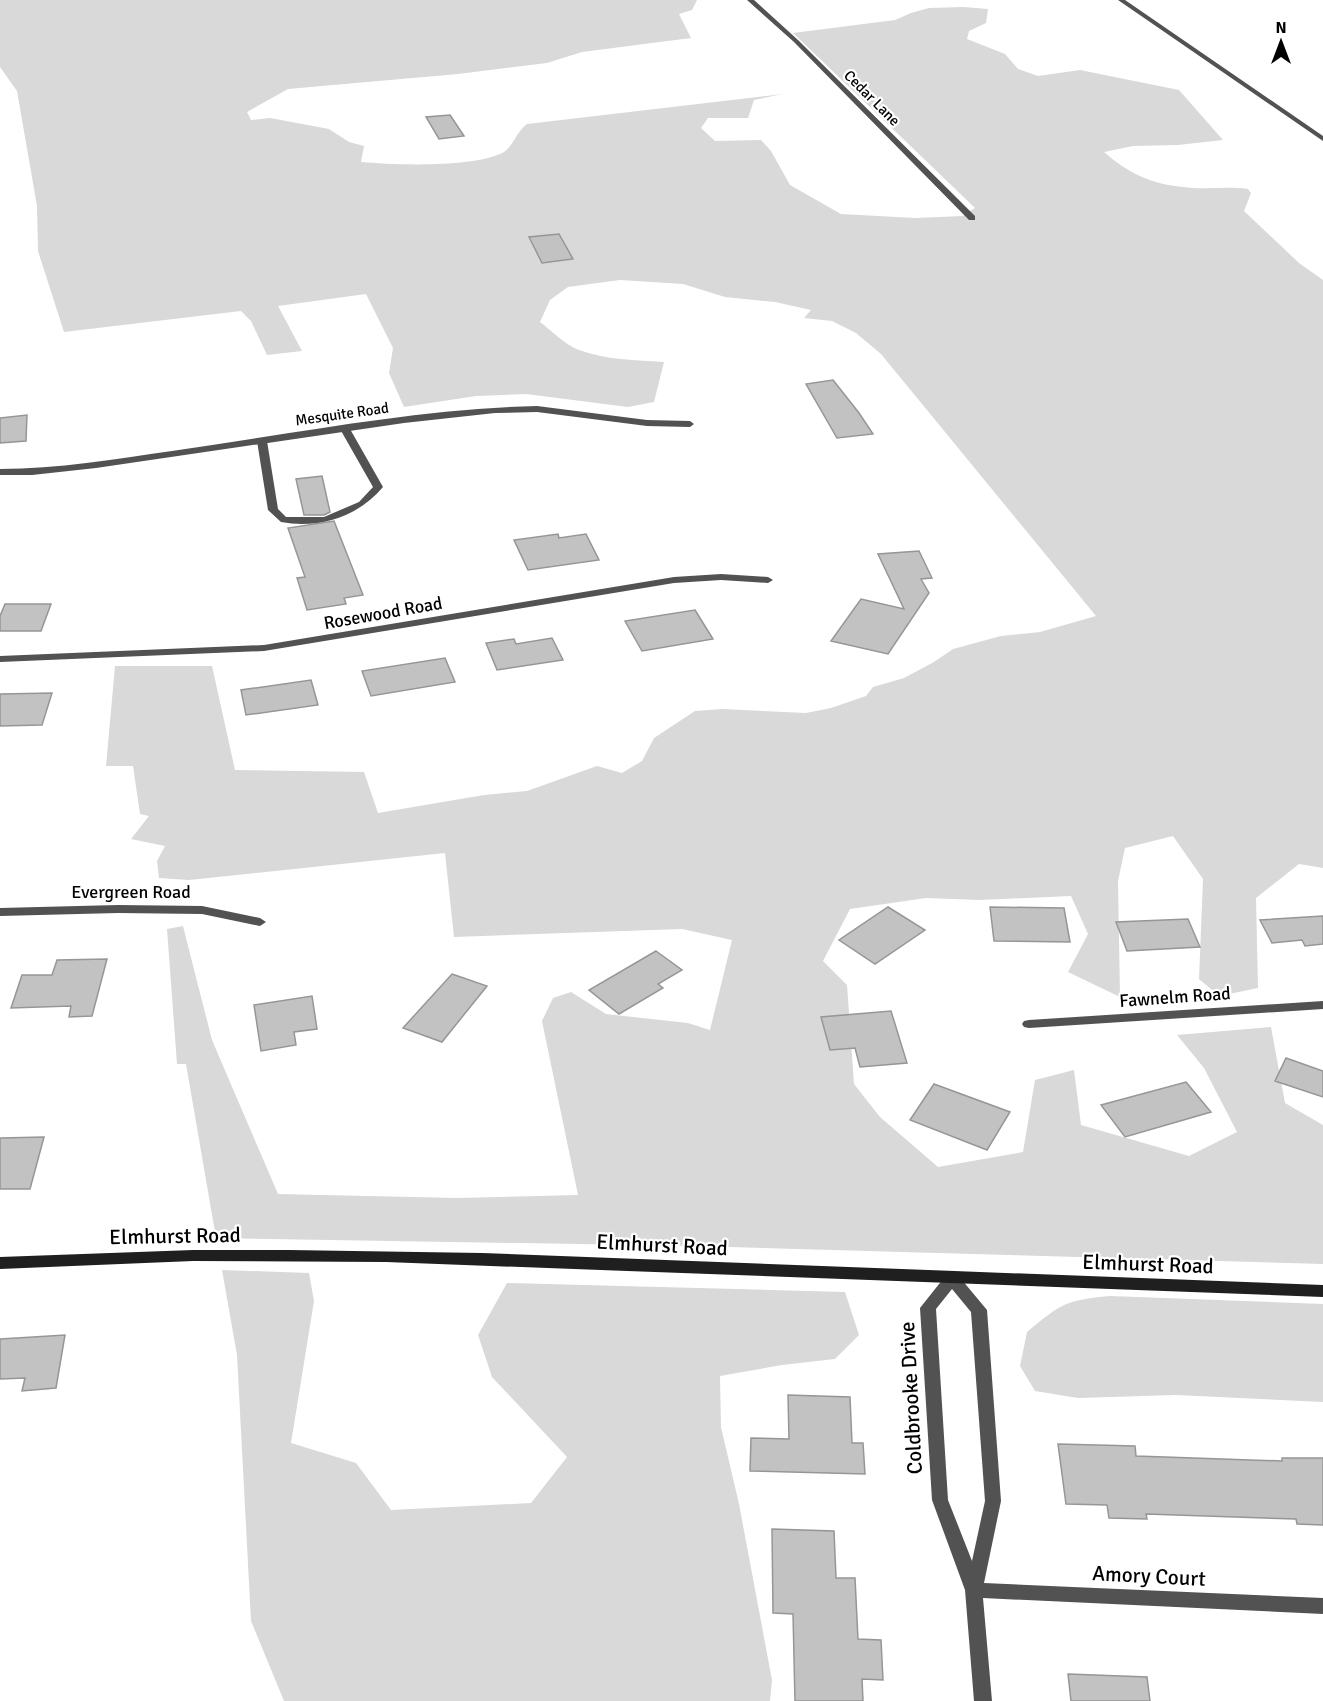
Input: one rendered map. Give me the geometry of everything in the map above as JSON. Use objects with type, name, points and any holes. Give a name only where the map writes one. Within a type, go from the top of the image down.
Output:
[{"type":"street","name":"Cedar Lane","points":[[750,0],[796,41],[972,218]]},
{"type":"street","points":[[1120,0],[1323,139]]},
{"type":"street","name":"Mesquite Road","points":[[0,472],[32,472],[96,465],[450,414],[506,410],[549,410],[646,423],[690,424]]},
{"type":"street","points":[[262,441],[273,510],[285,520],[326,520],[362,504],[378,487],[345,429]]},
{"type":"street","name":"Rosewood Road","points":[[0,659],[264,648],[674,580],[721,577],[768,580]]},
{"type":"street","name":"Evergreen Road","points":[[0,912],[118,909],[202,910],[260,922]]},
{"type":"street","name":"Fawnelm Road","points":[[1029,1024],[1323,1005]]},
{"type":"street","name":"Elmhurst Road","points":[[0,1263],[169,1256],[321,1255],[546,1261],[1323,1291]]},
{"type":"street","name":"Coldbrooke Drive","points":[[974,1590],[993,1501],[979,1310],[952,1278],[928,1308],[940,1500],[974,1590],[983,1701]]},
{"type":"street","name":"Amory Court","points":[[974,1590],[1323,1606]]},
{"type":"shaded area","points":[[0,0],[697,0],[692,10],[679,14],[691,38],[582,52],[547,63],[458,74],[288,89],[247,112],[251,120],[270,118],[329,129],[349,142],[364,146],[361,162],[434,164],[474,161],[504,152],[527,124],[783,94],[754,100],[748,118],[708,118],[701,128],[715,141],[761,140],[771,151],[790,185],[841,214],[915,218],[963,216],[975,208],[793,33],[895,20],[929,8],[988,9],[986,23],[969,31],[967,39],[1005,54],[1018,69],[1038,76],[1080,70],[1179,90],[1223,140],[1178,145],[1133,146],[1104,152],[1131,172],[1161,183],[1191,188],[1248,189],[1251,193],[1244,211],[1299,263],[1323,280],[1323,868],[1299,864],[1256,898],[1258,988],[1219,996],[1199,979],[1203,879],[1173,836],[1125,848],[1118,881],[1120,997],[1068,972],[1088,934],[1071,896],[980,900],[926,898],[850,909],[823,961],[847,985],[854,1084],[880,1117],[938,1167],[1023,1152],[1035,1080],[1074,1070],[1081,1125],[1189,1156],[1237,1132],[1204,1068],[1177,1035],[1271,1027],[1285,1103],[1323,1125],[1323,1264],[696,1246],[216,1238],[186,1064],[177,1064],[167,929],[183,926],[212,1040],[278,1194],[457,1198],[578,1195],[542,1021],[553,998],[571,992],[606,1014],[688,1023],[710,1030],[732,940],[682,929],[454,937],[445,853],[189,880],[159,878],[157,861],[165,846],[131,839],[149,816],[140,814],[133,766],[106,766],[115,666],[212,666],[235,770],[364,772],[378,813],[484,795],[527,791],[597,766],[622,773],[642,761],[654,738],[695,711],[722,709],[806,713],[831,708],[866,696],[873,687],[904,678],[953,649],[1001,636],[1040,632],[1096,616],[881,354],[856,333],[832,321],[804,318],[811,310],[775,302],[725,297],[683,284],[620,280],[568,287],[550,300],[540,322],[559,337],[574,348],[600,356],[664,362],[654,402],[628,407],[526,394],[476,396],[404,407],[389,373],[393,348],[366,294],[278,306],[302,351],[267,355],[251,321],[241,311],[64,332],[38,251],[37,206],[17,91],[0,67]]},
{"type":"shaded area","points":[[222,1270],[309,1273],[314,1301],[291,1443],[356,1463],[391,1510],[531,1503],[567,1457],[492,1377],[478,1335],[507,1283],[845,1292],[859,1335],[835,1359],[782,1365],[720,1376],[721,1427],[739,1504],[772,1680],[770,1701],[284,1701],[251,1621],[237,1355]]},
{"type":"shaded area","points":[[1110,1296],[1323,1304],[1323,1402],[1176,1395],[1078,1398],[1035,1391],[1020,1366],[1027,1332],[1064,1305],[1083,1299]]},
{"type":"building","points":[[450,115],[464,136],[439,139],[426,117]]},
{"type":"building","points":[[559,234],[573,259],[542,263],[529,237]]},
{"type":"building","points":[[833,380],[873,434],[837,438],[806,384]]},
{"type":"building","points":[[27,415],[26,441],[0,443],[0,418]]},
{"type":"building","points":[[322,476],[330,512],[324,515],[304,515],[296,479]]},
{"type":"building","points":[[334,521],[363,595],[344,598],[346,604],[307,610],[297,578],[305,577],[288,528]]},
{"type":"building","points":[[558,534],[559,538],[586,534],[599,560],[528,570],[514,540]]},
{"type":"building","points":[[919,551],[932,578],[921,579],[929,593],[888,654],[831,641],[861,599],[904,609],[878,554]]},
{"type":"building","points":[[5,604],[51,604],[41,631],[0,631],[0,616]]},
{"type":"building","points":[[695,610],[713,639],[642,651],[625,621]]},
{"type":"building","points":[[552,638],[563,660],[497,670],[486,643],[514,639],[516,644]]},
{"type":"building","points":[[445,658],[455,682],[371,696],[362,671]]},
{"type":"building","points":[[311,680],[318,705],[246,715],[241,690]]},
{"type":"building","points":[[52,693],[42,725],[0,726],[0,694]]},
{"type":"building","points":[[888,907],[925,930],[875,964],[839,940]]},
{"type":"building","points":[[990,907],[1064,908],[1070,942],[994,941]]},
{"type":"building","points":[[1323,916],[1323,944],[1305,946],[1302,940],[1272,943],[1260,920]]},
{"type":"building","points":[[1188,919],[1200,947],[1127,951],[1116,922]]},
{"type":"building","points":[[656,951],[682,970],[658,984],[663,988],[619,1014],[589,990]]},
{"type":"building","points":[[107,959],[92,1016],[69,1017],[71,1006],[11,1008],[22,975],[52,975],[57,960]]},
{"type":"building","points":[[452,974],[487,986],[442,1042],[403,1028]]},
{"type":"building","points":[[312,996],[317,1029],[294,1032],[296,1045],[261,1051],[254,1005]]},
{"type":"building","points":[[891,1011],[907,1063],[860,1067],[855,1048],[830,1050],[821,1017]]},
{"type":"building","points":[[1286,1058],[1323,1071],[1323,1097],[1275,1081]]},
{"type":"building","points":[[1186,1082],[1211,1112],[1125,1137],[1101,1105]]},
{"type":"building","points":[[934,1084],[1010,1112],[987,1150],[910,1120]]},
{"type":"building","points":[[44,1137],[30,1189],[0,1189],[0,1138]]},
{"type":"building","points":[[65,1335],[56,1388],[22,1391],[25,1378],[0,1379],[0,1339]]},
{"type":"building","points":[[788,1395],[850,1397],[852,1443],[863,1443],[865,1474],[750,1471],[751,1438],[789,1439]]},
{"type":"building","points":[[1058,1444],[1135,1446],[1136,1456],[1282,1461],[1282,1458],[1323,1458],[1323,1525],[1297,1524],[1296,1519],[1146,1514],[1147,1519],[1109,1518],[1107,1505],[1066,1504]]},
{"type":"building","points":[[772,1529],[834,1531],[836,1578],[855,1578],[858,1639],[881,1640],[883,1680],[862,1679],[863,1701],[795,1701],[793,1614],[773,1613]]},
{"type":"building","points":[[1068,1674],[1147,1677],[1150,1701],[1071,1701]]}]
